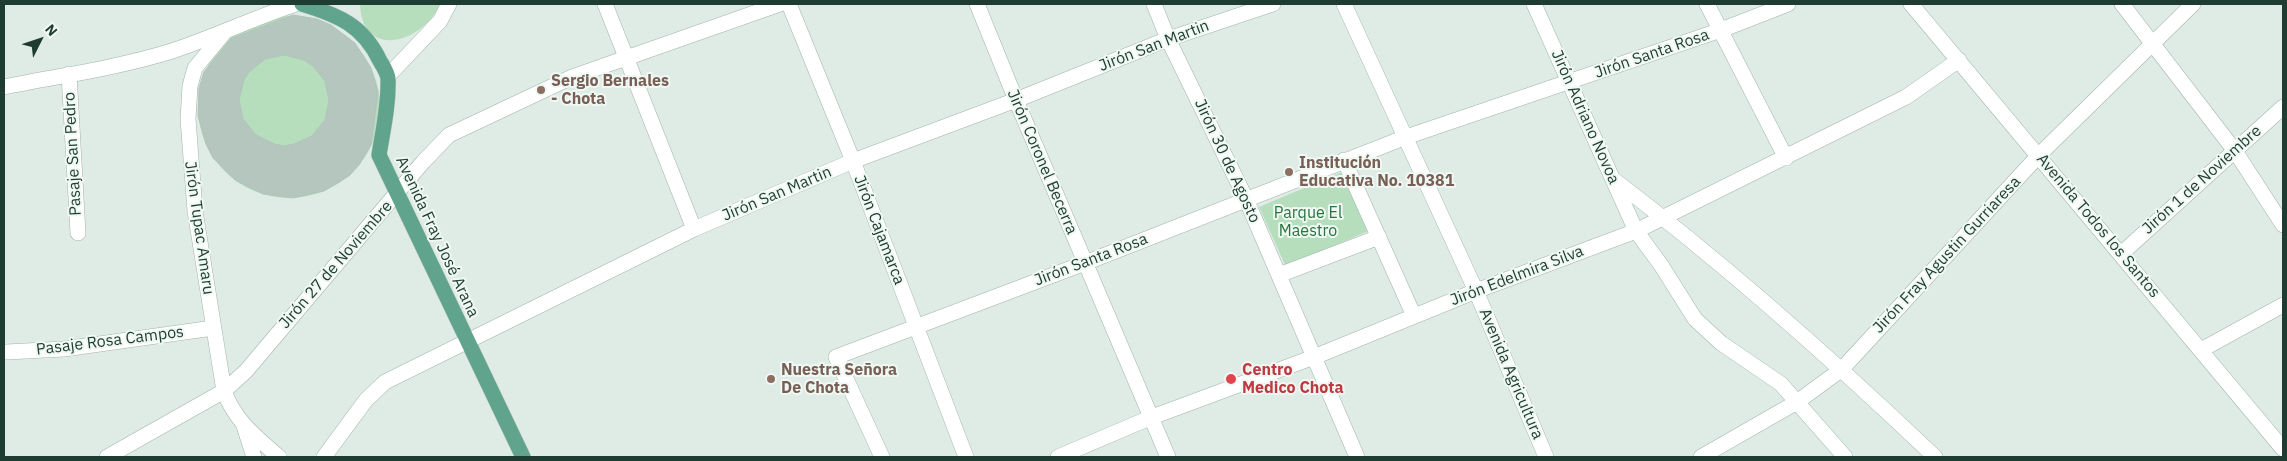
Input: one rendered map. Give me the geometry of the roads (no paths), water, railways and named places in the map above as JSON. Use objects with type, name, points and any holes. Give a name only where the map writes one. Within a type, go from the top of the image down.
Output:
[{"type":"main road","name":"Avenida Fray José Arana","points":[[302,4],[335,14],[357,29],[373,45],[388,76],[379,155],[396,195],[523,457]]},
{"type":"street","points":[[4,87],[142,59],[224,33],[260,16],[296,4]]},
{"type":"street","points":[[388,76],[440,21],[449,4]]},
{"type":"street","points":[[605,4],[625,59],[694,229]]},
{"type":"street","name":"Jirón 27 de Noviembre","points":[[107,457],[224,392],[246,371],[449,135],[572,77],[780,4]]},
{"type":"street","name":"Jirón Cajamarca","points":[[788,4],[853,161],[966,457]]},
{"type":"street","name":"Jirón Coronel Becerra","points":[[977,4],[1168,457]]},
{"type":"street","name":"Jirón 30 de Agosto","points":[[1154,4],[1168,39],[1246,199],[1357,457]]},
{"type":"street","name":"Jirón San Martin","points":[[324,457],[366,400],[386,382],[466,340],[694,229],[853,161],[1016,100],[1168,39],[1273,4]]},
{"type":"street","name":"Avenida Agricultura","points":[[1344,4],[1476,291],[1546,457]]},
{"type":"street","name":"Jirón Adriano Novoa","points":[[1534,4],[1636,231],[1661,264],[1695,319],[1721,343],[1781,384],[1844,457]]},
{"type":"street","points":[[1707,4],[1786,158]]},
{"type":"street","name":"Jirón Santa Rosa","points":[[882,457],[836,356],[1085,263],[1406,137],[1722,30],[1788,4]]},
{"type":"street","name":"Avenida Todos los Santos","points":[[1911,4],[2040,155],[2283,449]]},
{"type":"street","points":[[2122,4],[2235,151],[2283,225]]},
{"type":"street","name":"Jirón Fray Agustin Gurriaresa","points":[[1701,457],[1797,402],[1842,369],[2040,155],[2193,4]]},
{"type":"street","name":"Jirón Tupac Amaru","points":[[224,33],[195,68],[190,86],[188,119],[194,211],[224,392],[230,408],[244,426],[279,457]]},
{"type":"street","name":"Jirón Edelmira Silva","points":[[1058,457],[1152,417],[1314,357],[1476,291],[1636,231],[1906,97],[1960,60]]},
{"type":"street","name":"Pasaje San Pedro","points":[[69,74],[78,233]]},
{"type":"street","name":"Jirón 1 de Noviembre","points":[[2121,254],[2283,107]]},
{"type":"street","points":[[1344,160],[1414,316]]},
{"type":"street","points":[[1613,179],[1664,217],[1842,369],[1935,457]]},
{"type":"street","points":[[1279,275],[1379,237]]},
{"type":"street","points":[[2201,350],[2283,304]]},
{"type":"street","name":"Pasaje Rosa Campos","points":[[6,352],[64,349],[213,328]]},
{"type":"street","name":"Jirón Tupac Amaru","points":[[244,426],[254,457]]},
{"type":"place","name":"Sergio Bernales - Chota","points":[[541,90]]},
{"type":"place","name":"Institución Educativa No. 10381","points":[[1289,172]]},
{"type":"place","name":"Nuestra Señora De Chota","points":[[771,379]]},
{"type":"place","name":"Centro Medico Chota","points":[[1231,379]]},
{"type":"park label","name":"Parque El Maestro","points":[[1308,222]]}]
